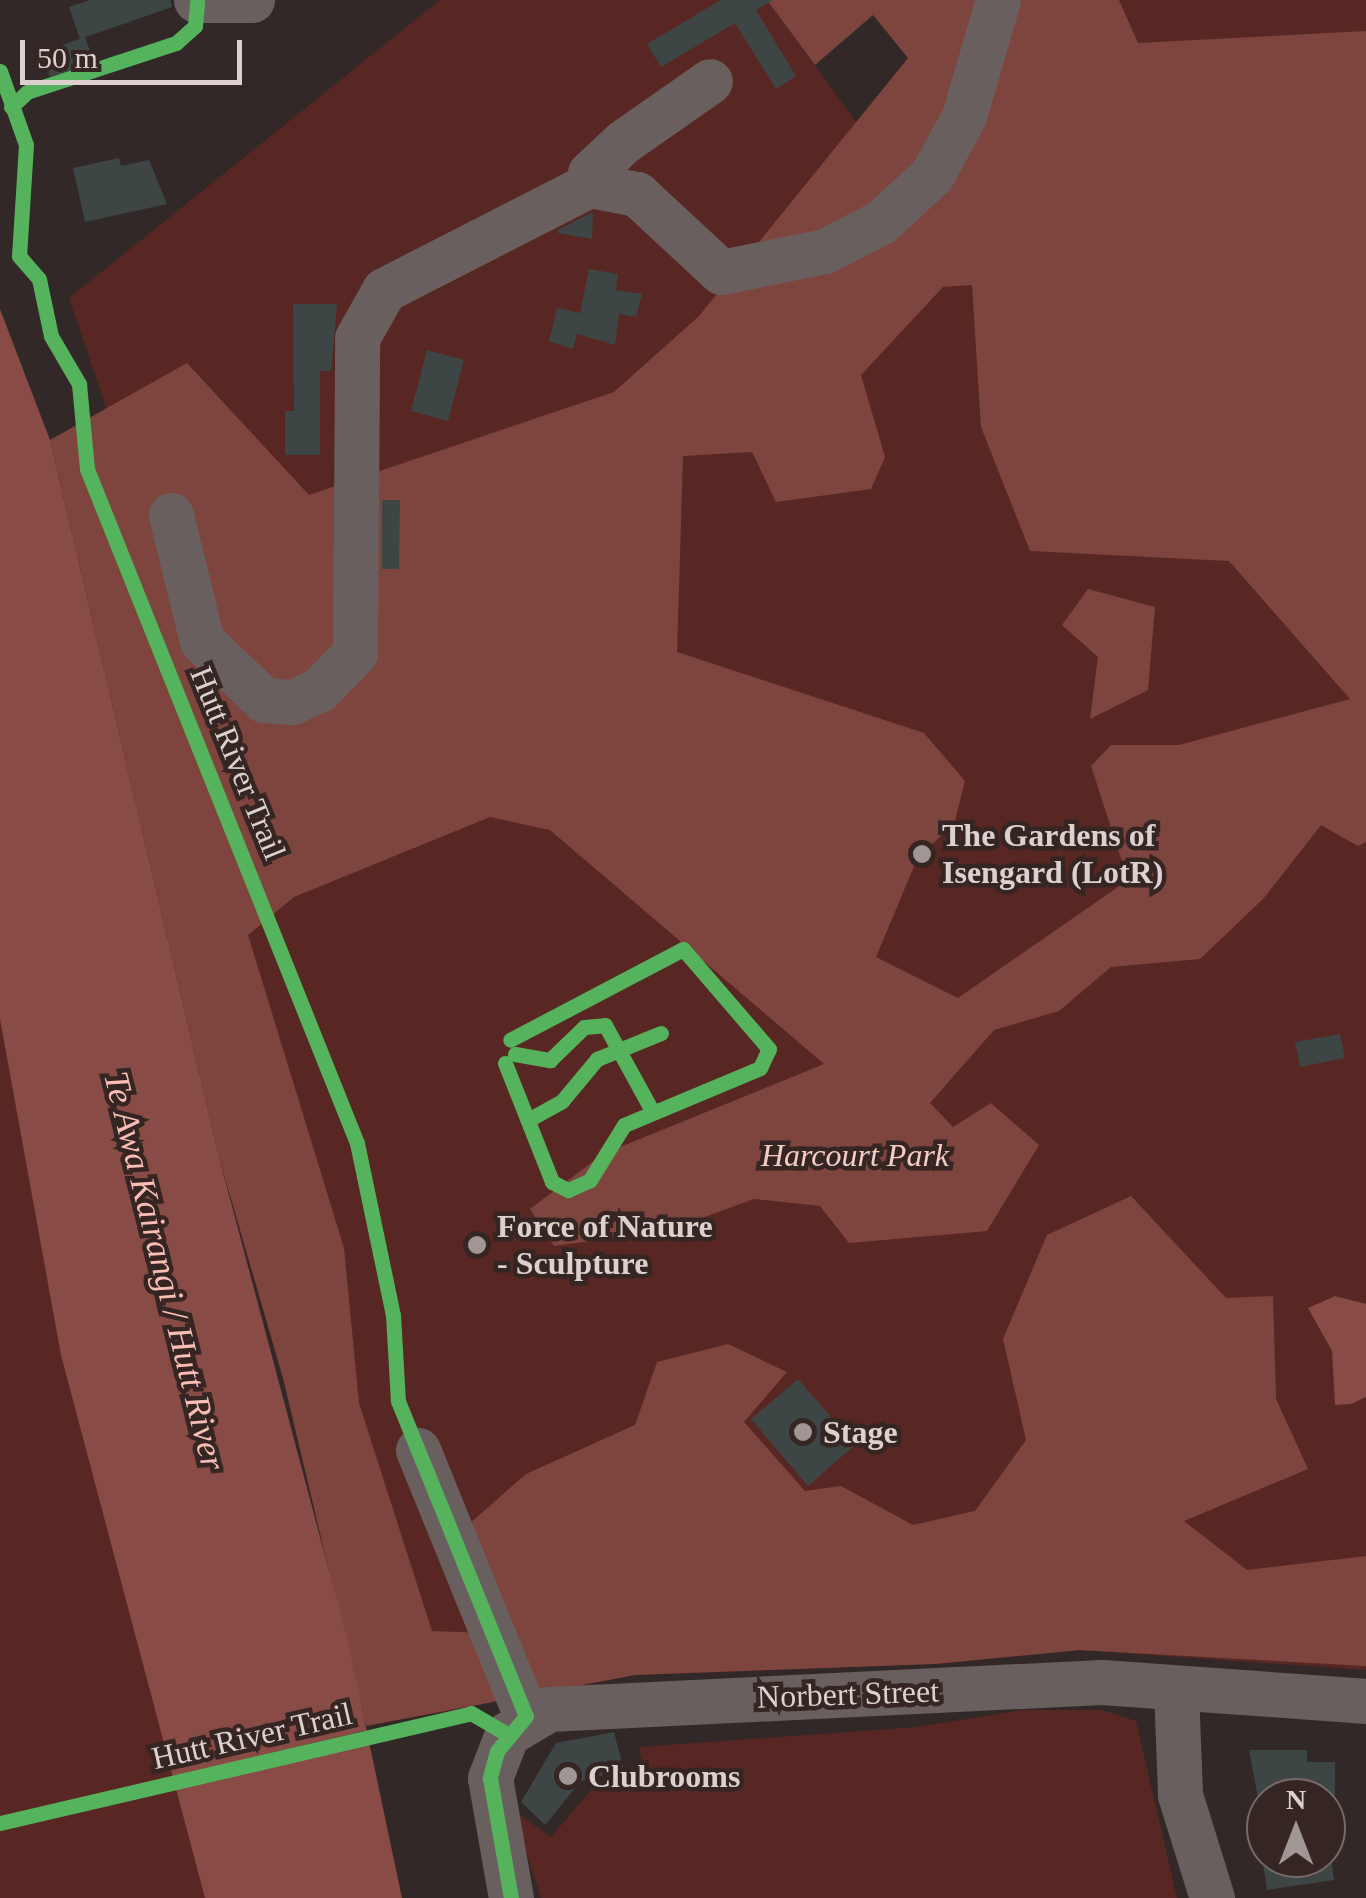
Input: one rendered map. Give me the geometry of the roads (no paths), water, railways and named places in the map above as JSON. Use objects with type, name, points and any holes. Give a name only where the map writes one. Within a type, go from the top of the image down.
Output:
[{"type":"street","points":[[196,1],[252,0]]},
{"type":"street","points":[[171,516],[202,641],[240,684],[264,700],[292,702],[340,677],[355,652],[360,621],[357,338],[384,290],[589,186],[637,194],[721,272],[826,251],[880,222],[932,174],[964,116],[998,0]]},
{"type":"street","points":[[589,186],[590,173],[623,142],[710,81]]},
{"type":"street","points":[[418,1450],[517,1725],[490,1778],[510,1898]]},
{"type":"street","name":"Norbert Street","points":[[517,1725],[572,1705],[1102,1682],[1366,1701]]},
{"type":"street","points":[[1176,1689],[1180,1794],[1212,1898]]},
{"type":"water","name":"Te Awa Kairangi / Hutt River","points":[[0,309],[50,440],[220,1161],[348,1642],[402,1898],[205,1898],[61,1355],[0,1019]]},
{"type":"water","points":[[1335,1296],[1366,1304],[1366,1397],[1351,1404],[1335,1405],[1332,1351],[1308,1308]]},
{"type":"place","name":"The Gardens of Isengard (LotR)","points":[[922,854]]},
{"type":"place","name":"Force of Nature - Sculpture","points":[[477,1245]]},
{"type":"place","name":"Stage","points":[[803,1432]]},
{"type":"place","name":"Clubrooms","points":[[568,1776]]},
{"type":"park label","name":"Harcourt Park","points":[[855,1155]]}]
